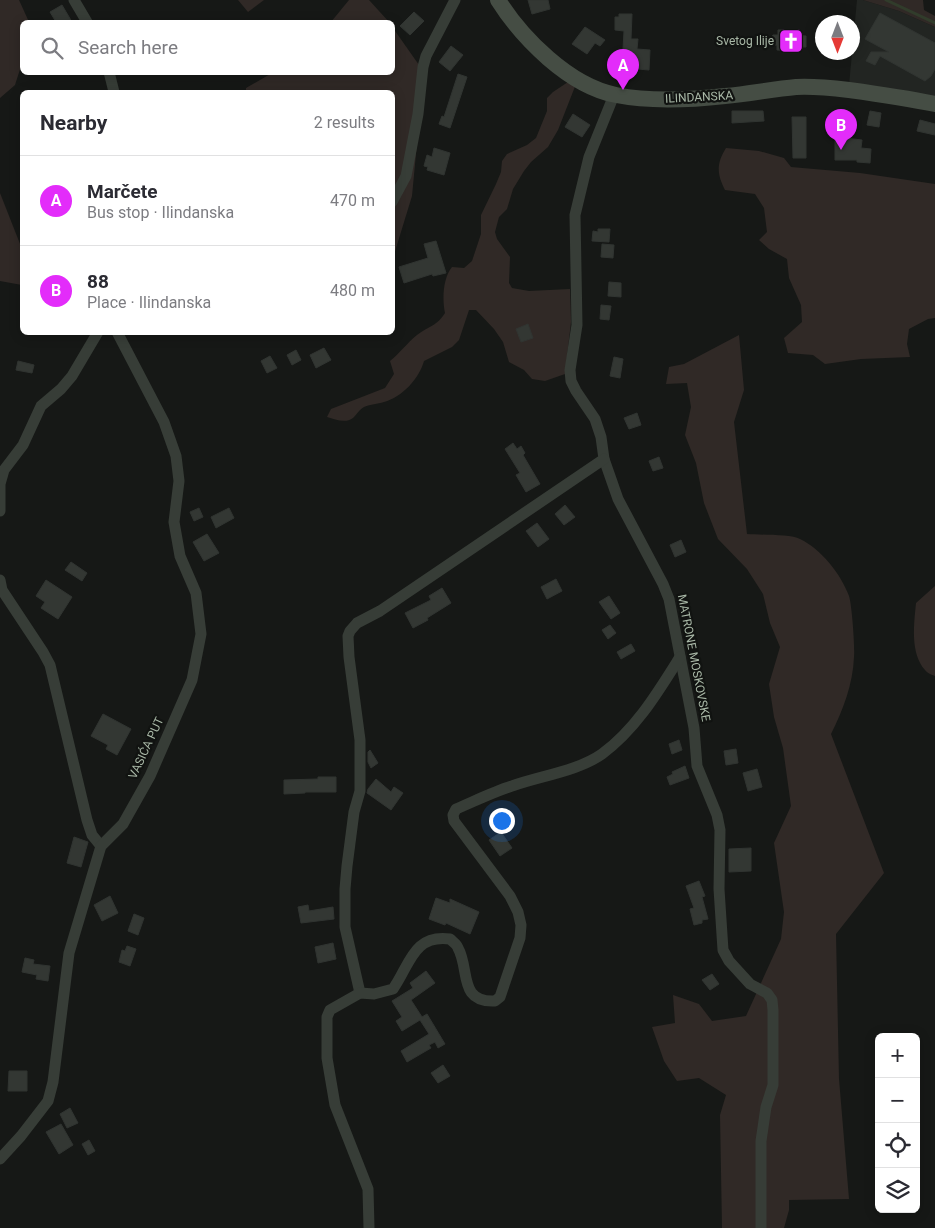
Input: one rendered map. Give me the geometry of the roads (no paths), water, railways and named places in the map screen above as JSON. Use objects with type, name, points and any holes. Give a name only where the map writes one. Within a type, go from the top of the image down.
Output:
[{"type":"street","points":[[74,0],[86,20]]},
{"type":"street","points":[[395,196],[406,176],[418,114],[426,56],[455,0]]},
{"type":"street","name":"ILINDANSKA","points":[[498,0],[510,18],[534,46],[580,81],[614,95],[648,99],[689,99],[817,86],[890,95],[935,104]]},
{"type":"street","points":[[110,75],[114,90]]},
{"type":"street","name":"MATRONE MOSKOVSKE","points":[[614,95],[589,157],[575,215],[577,324],[570,370],[571,381],[595,419],[601,437],[604,459],[618,499],[669,599],[694,728],[697,766],[718,816],[720,830],[719,889],[724,950],[729,961],[750,984],[767,993],[772,1000],[773,1085],[766,1107],[761,1141],[761,1228]]},
{"type":"street","points":[[0,511],[0,484],[4,470],[23,445],[41,406],[61,389],[72,376],[96,335]]},
{"type":"street","name":"VASIĆA PUT","points":[[0,1159],[21,1136],[48,1101],[53,1082],[69,953],[101,846],[123,824],[150,776],[192,680],[201,634],[196,593],[180,556],[174,522],[179,481],[176,456],[164,422],[119,335]]},
{"type":"street","points":[[360,993],[346,927],[345,889],[347,866],[354,812],[360,792],[360,740],[349,657],[348,636],[350,631],[357,623],[380,611],[604,459]]},
{"type":"street","points":[[0,580],[2,590],[44,652],[50,666],[87,820],[92,835],[101,846]]},
{"type":"street","points":[[368,1228],[368,1189],[335,1105],[327,1058],[326,1016],[330,1010],[360,993],[374,994],[393,988],[416,949],[422,943],[444,938],[450,939],[458,946],[470,992],[486,1002],[495,1001],[500,997],[520,938],[521,925],[518,912],[510,896],[454,821],[453,815],[456,809],[512,786],[582,764],[601,754],[621,737],[645,712],[680,657]]},
{"type":"waterway","points":[[886,0],[935,23]]},
{"type":"place","name":"Svetog Ilije","points":[[791,41]]},
{"type":"place","name":"Marčete","points":[[623,90]]},
{"type":"place","name":"88","points":[[841,150]]}]
